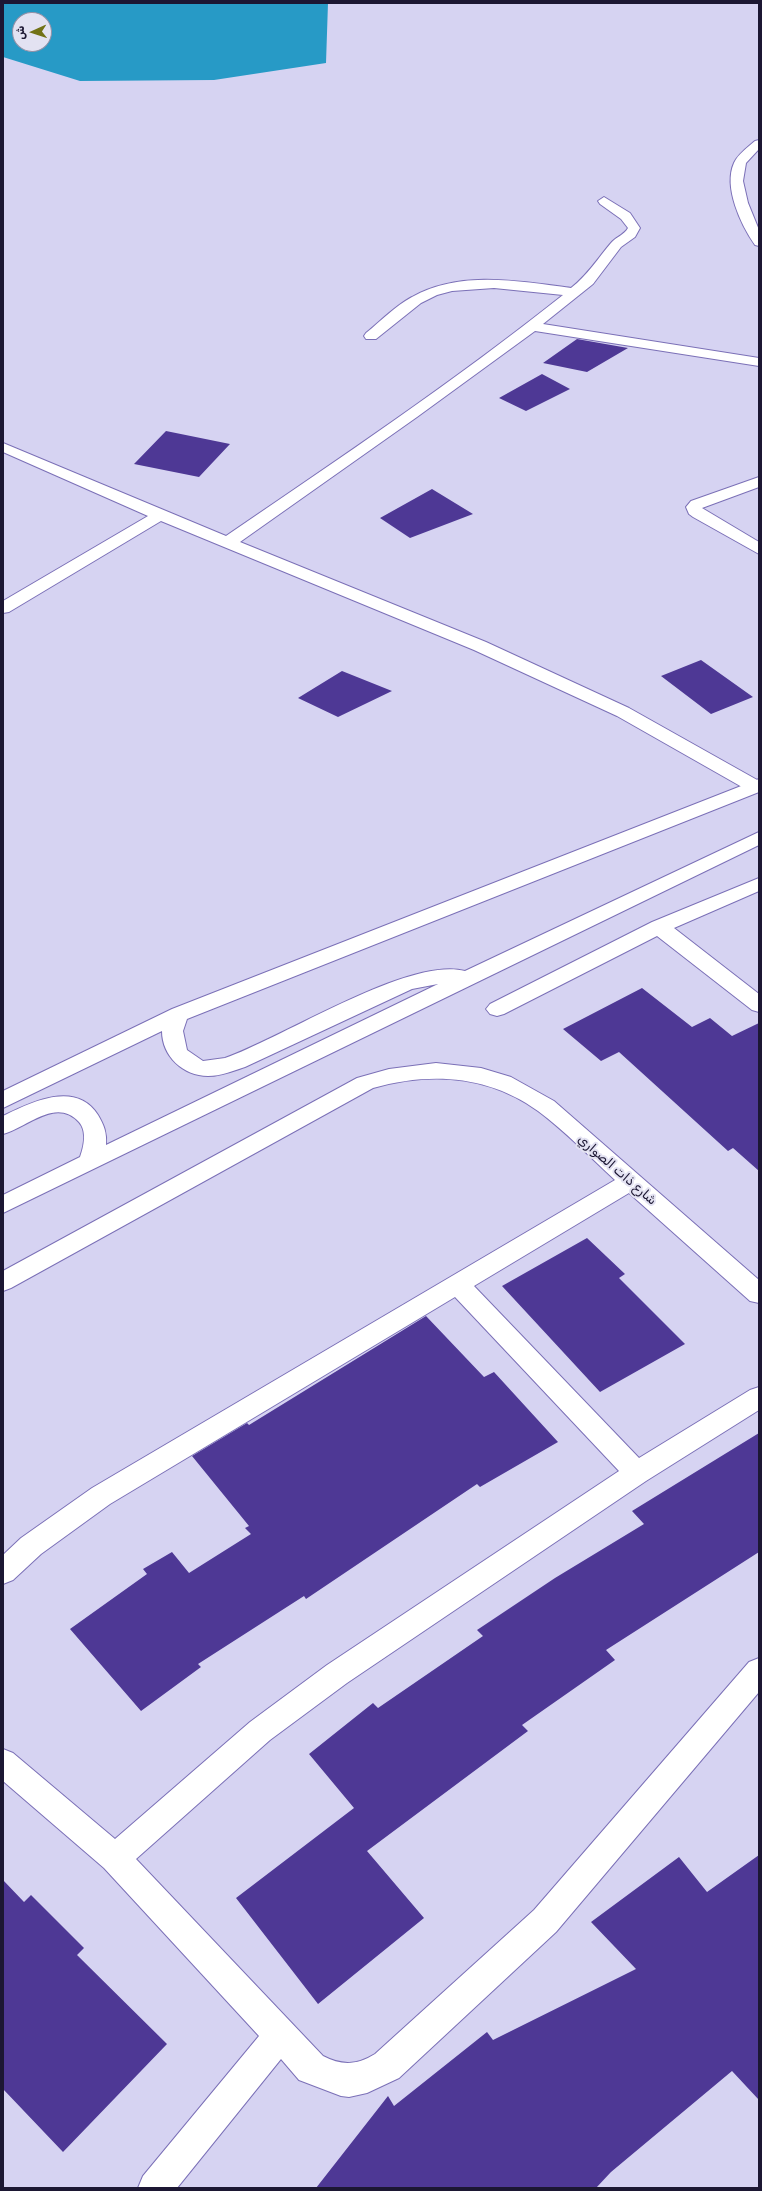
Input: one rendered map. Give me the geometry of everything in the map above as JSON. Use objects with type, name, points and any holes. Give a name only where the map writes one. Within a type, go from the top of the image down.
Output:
[{"type":"street","points":[[759,143],[739,163],[737,175],[740,201],[755,227],[759,242]]},
{"type":"street","points":[[229,542],[412,414],[532,326],[597,272],[617,244],[631,234],[634,228],[633,223],[623,214],[604,201]]},
{"type":"street","points":[[371,336],[417,299],[435,291],[474,284],[500,284],[574,292]]},
{"type":"street","points":[[532,326],[759,362]]},
{"type":"street","points":[[3,447],[160,516],[229,542],[480,646],[623,712],[757,786]]},
{"type":"street","points":[[758,547],[699,514],[695,511],[694,507],[697,504],[759,482]]},
{"type":"street","points":[[3,608],[160,516]]},
{"type":"street","points":[[3,1100],[179,1014],[757,786]]},
{"type":"street","points":[[3,1205],[469,977],[759,838]]},
{"type":"street","points":[[497,1009],[659,927],[759,884]]},
{"type":"street","points":[[659,927],[759,1005]]},
{"type":"street","points":[[179,1014],[173,1023],[171,1033],[177,1051],[192,1065],[215,1068],[237,1062],[407,983],[437,977],[469,977]]},
{"type":"street","name":"شارع ذات الصواري","points":[[3,1282],[365,1083],[411,1072],[436,1070],[460,1072],[507,1083],[546,1106],[759,1294]]},
{"type":"street","points":[[3,1126],[45,1106],[62,1103],[79,1108],[92,1123],[96,1136],[95,1150],[89,1163]]},
{"type":"street","points":[[3,1572],[31,1546],[101,1496],[631,1182]]},
{"type":"street","points":[[458,1285],[637,1473]]},
{"type":"street","points":[[115,1858],[260,1731],[336,1674],[637,1473],[759,1397]]},
{"type":"street","points":[[3,1763],[115,1858],[281,2034],[311,2068],[329,2078],[349,2081],[370,2077],[387,2066],[545,1921],[582,1879],[616,1836],[759,1671]]},
{"type":"street","points":[[155,2188],[281,2034]]},
{"type":"water","points":[[3,3],[328,3],[326,63],[214,80],[80,81],[3,57]]},
{"type":"building","points":[[577,339],[628,348],[587,372],[543,363]]},
{"type":"building","points":[[542,374],[570,389],[526,411],[499,398]]},
{"type":"building","points":[[166,431],[230,444],[199,477],[134,464]]},
{"type":"building","points":[[432,489],[473,514],[410,538],[380,518]]},
{"type":"building","points":[[701,660],[753,697],[711,714],[661,676]]},
{"type":"building","points":[[342,671],[392,691],[338,717],[298,698]]},
{"type":"building","points":[[642,988],[692,1027],[710,1018],[732,1036],[759,1023],[759,1171],[733,1148],[728,1151],[619,1052],[601,1061],[563,1029]]},
{"type":"building","points":[[587,1238],[625,1274],[619,1278],[685,1344],[600,1392],[502,1286]]},
{"type":"building","points":[[426,1316],[484,1377],[494,1372],[558,1442],[480,1487],[477,1484],[306,1599],[304,1596],[198,1664],[201,1667],[141,1711],[70,1629],[147,1574],[143,1569],[172,1552],[189,1573],[251,1534],[245,1528],[249,1526],[192,1456],[247,1423],[249,1425]]},
{"type":"building","points":[[759,1433],[759,1552],[606,1650],[615,1660],[522,1725],[528,1731],[367,1851],[424,1918],[318,2004],[236,1898],[354,1808],[309,1754],[373,1703],[378,1708],[483,1636],[477,1630],[555,1578],[644,1524],[632,1511]]},
{"type":"building","points":[[759,1855],[759,2100],[732,2071],[611,2172],[596,2188],[316,2188],[388,2096],[394,2106],[487,2032],[493,2040],[636,1969],[591,1922],[679,1857],[707,1892]]},
{"type":"building","points":[[3,1880],[24,1902],[31,1895],[84,1948],[77,1955],[167,2044],[63,2152],[3,2089]]}]
